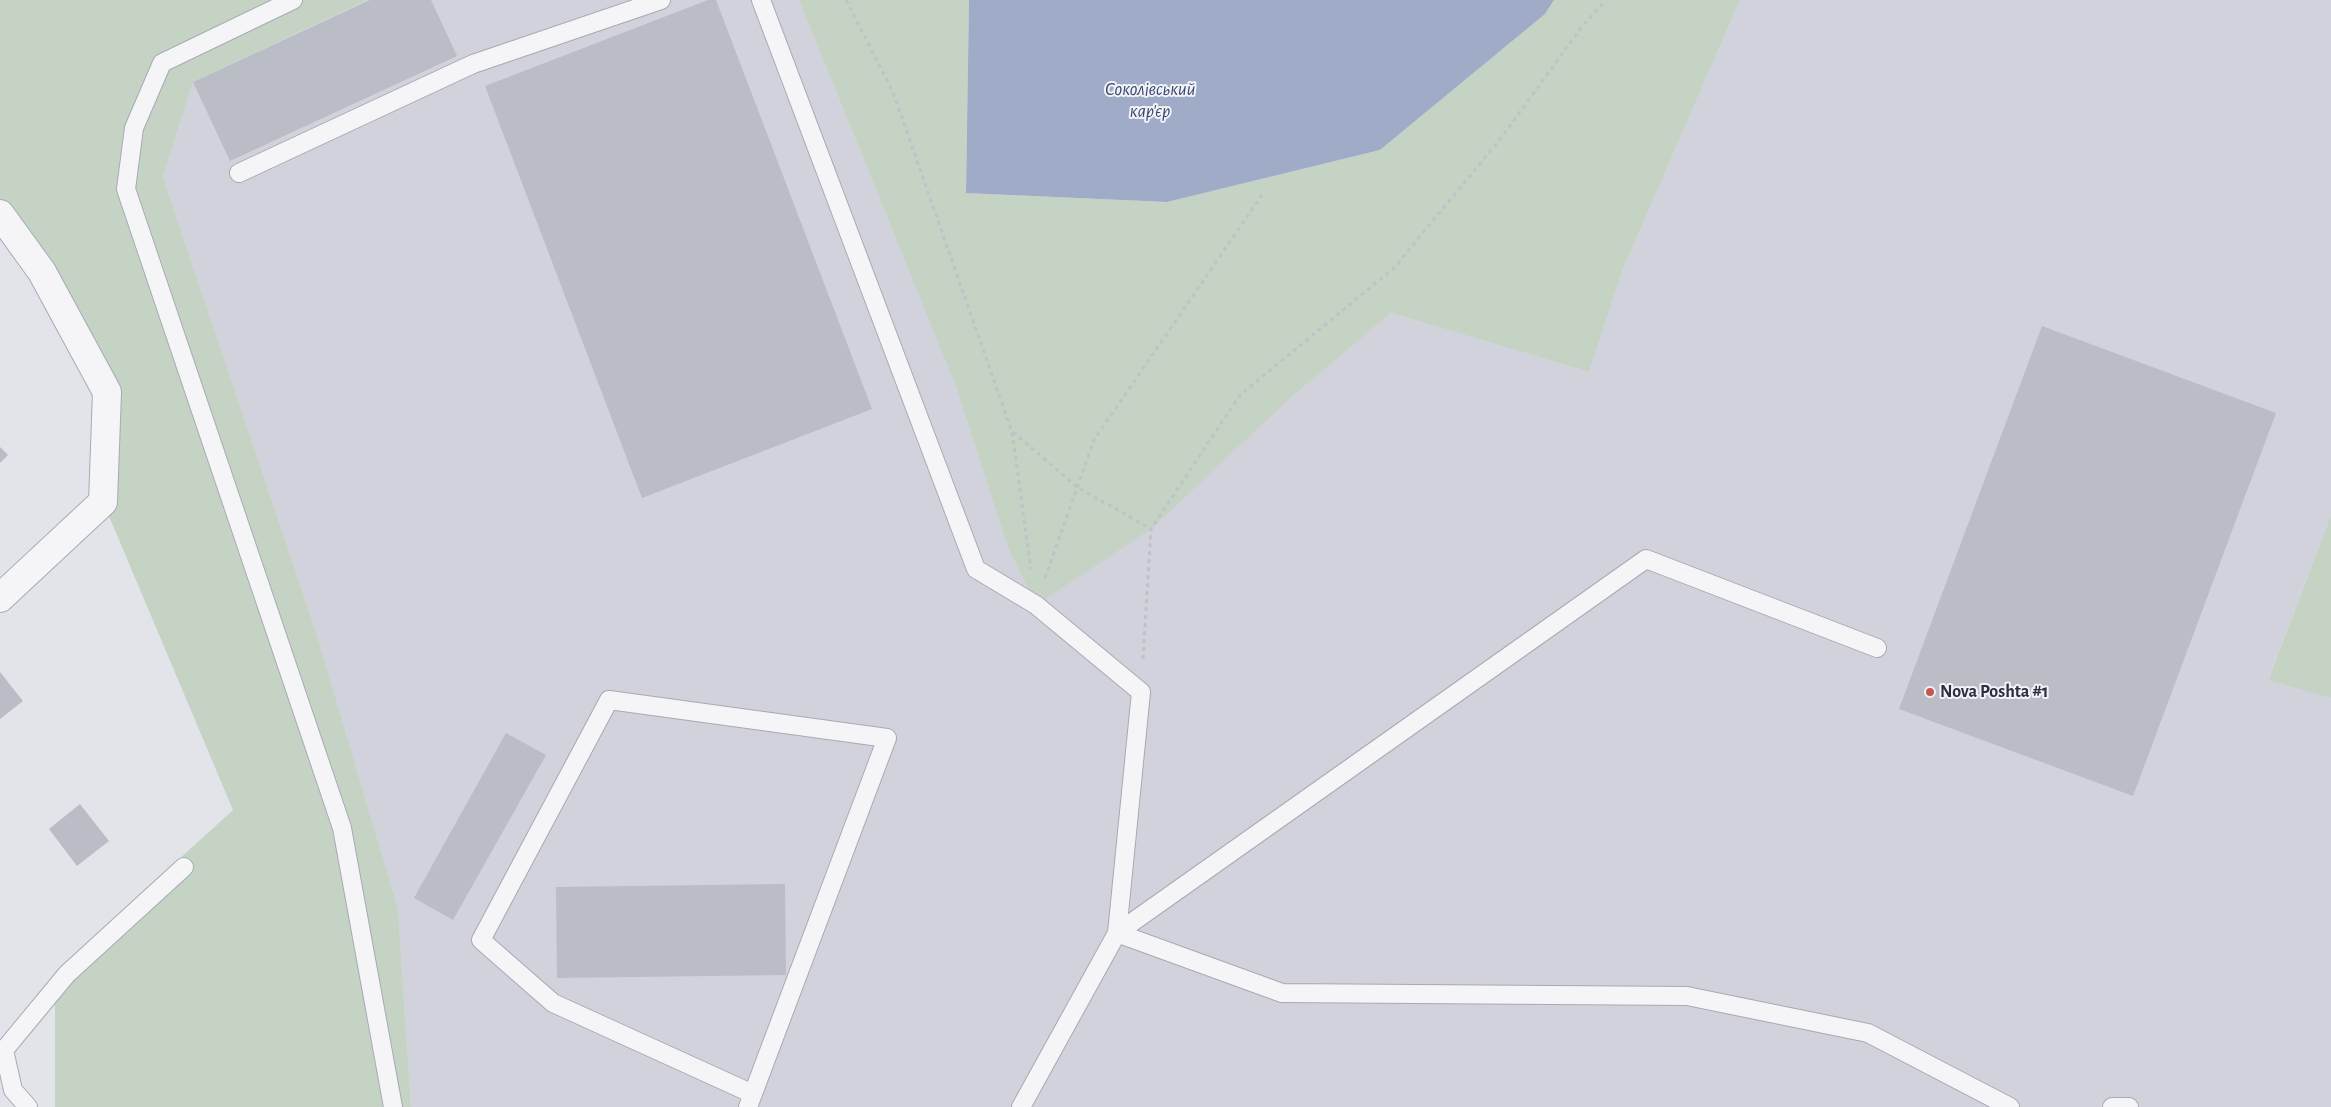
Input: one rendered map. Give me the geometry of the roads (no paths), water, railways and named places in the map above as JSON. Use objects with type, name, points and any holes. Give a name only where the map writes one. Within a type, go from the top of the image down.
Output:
[{"type":"street","points":[[0,214],[42,272],[107,392],[103,502],[0,598]]},
{"type":"lane","points":[[293,0],[162,63],[134,128],[126,189],[342,828],[392,1107]]},
{"type":"lane","points":[[239,173],[473,64],[661,0]]},
{"type":"lane","points":[[761,0],[976,569],[1036,605],[1140,692],[1116,933],[1021,1107]]},
{"type":"lane","points":[[1116,933],[1646,559],[1877,648]]},
{"type":"lane","points":[[609,700],[887,738],[750,1101],[553,1003],[481,940],[609,700]]},
{"type":"lane","points":[[28,1107],[13,1090],[2,1050],[67,974],[184,867]]},
{"type":"lane","points":[[1116,933],[1282,993],[1687,996],[1868,1033],[2010,1107]]},
{"type":"lane","points":[[2112,1107],[2129,1107]]},
{"type":"water","name":"Соколівський кар'єр","points":[[969,0],[1554,0],[1545,14],[1380,150],[1167,202],[966,193]]},
{"type":"place","name":"Nova Poshta #1","points":[[1930,692]]}]
